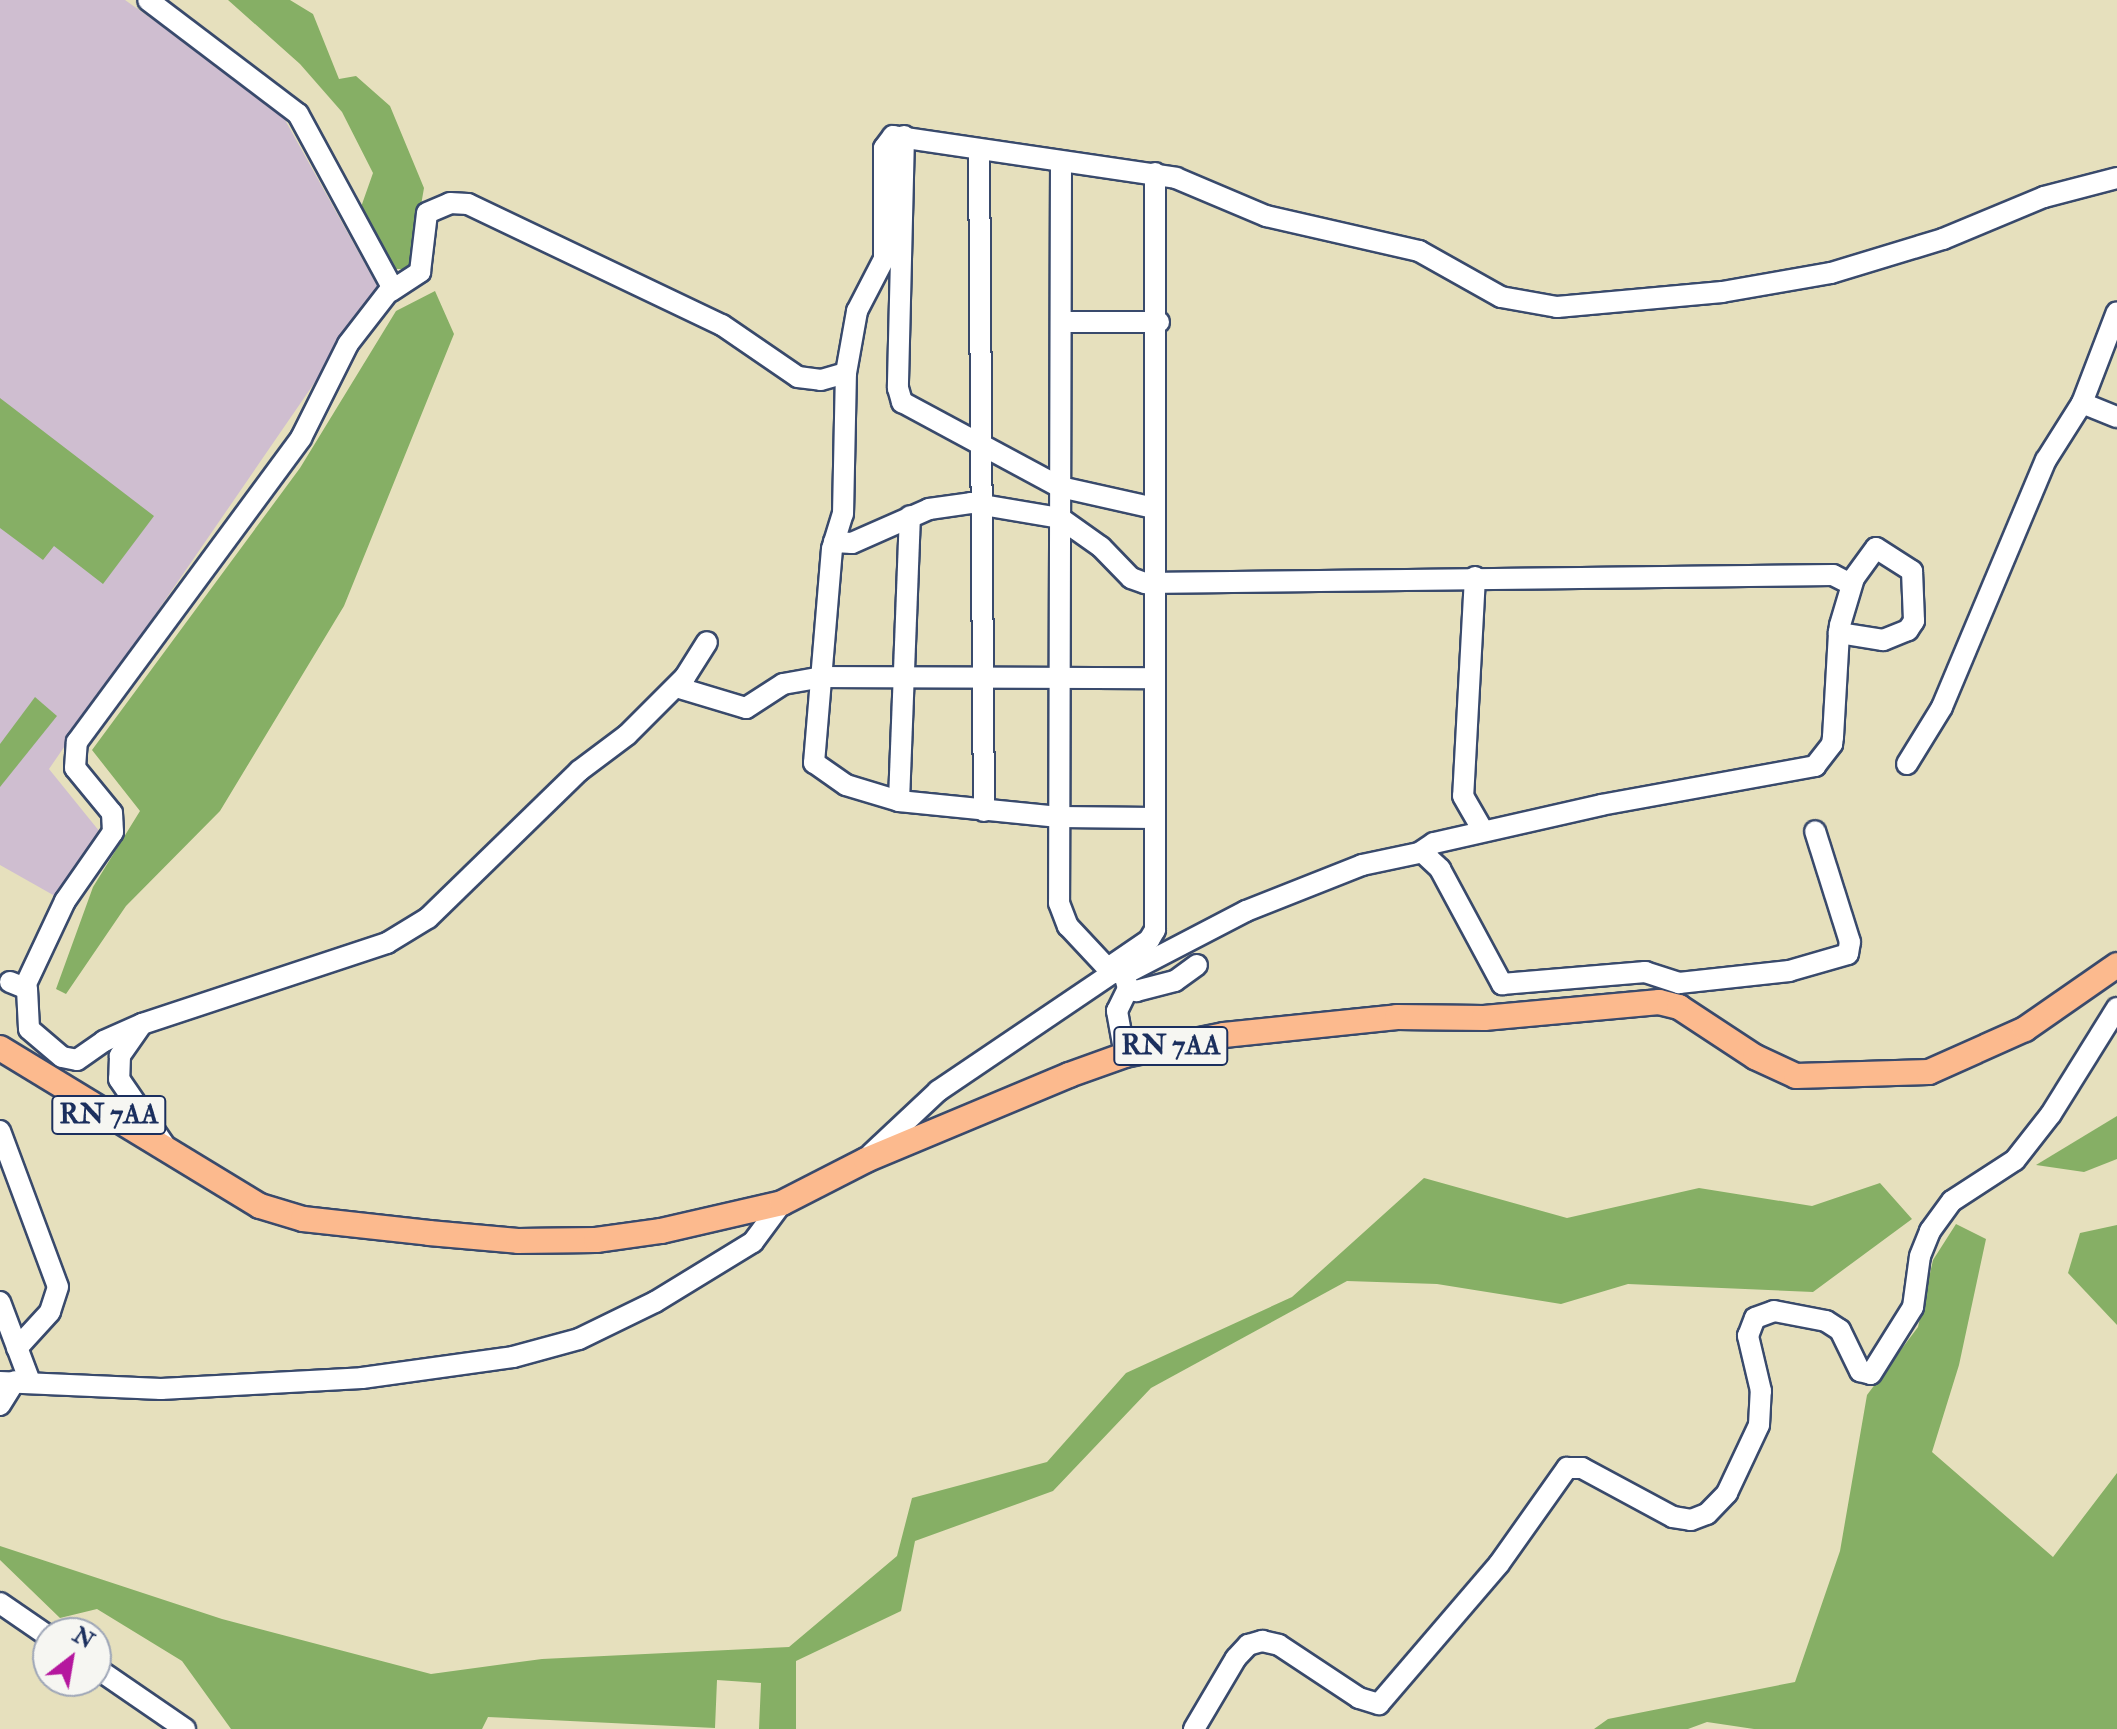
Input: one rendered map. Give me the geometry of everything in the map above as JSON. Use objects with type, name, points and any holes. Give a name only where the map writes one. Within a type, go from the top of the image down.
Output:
[{"type":"main road","name":"RN 7AA","points":[[0,1048],[260,1206],[303,1219],[503,1240],[596,1240],[648,1233],[782,1203],[866,1160],[1125,1055],[1224,1035],[1397,1017],[1484,1018],[1661,991],[1679,1007],[1755,1057],[1796,1076],[1929,1072],[2025,1029],[2117,965]]},
{"type":"street","points":[[148,0],[298,114],[392,282],[391,291]]},
{"type":"street","points":[[1155,818],[1059,817],[899,801],[846,785],[817,768],[812,753],[823,677],[834,542],[843,514],[846,373],[857,311],[886,249],[884,148],[893,136],[979,151],[1155,173],[1298,226],[1419,251],[1501,297],[1557,307],[1722,292],[1831,273],[1943,239],[2044,197],[2117,178]]},
{"type":"street","points":[[904,136],[899,393],[908,408],[1060,487],[1154,508]]},
{"type":"street","points":[[979,151],[984,811]]},
{"type":"street","points":[[1061,162],[1061,915],[1118,976],[1175,981],[1197,965]]},
{"type":"street","points":[[1125,1055],[1117,1011],[1118,976],[1155,930],[1153,583],[1159,322],[1155,173]]},
{"type":"street","points":[[707,642],[676,687],[416,927],[370,950],[142,1024],[104,1041],[81,1059],[67,1060],[29,1029],[17,984],[65,901],[113,832],[112,813],[75,768],[77,742],[301,438],[348,344],[391,291],[420,272],[427,213],[450,203],[468,204],[722,325],[798,377],[821,380],[846,373]]},
{"type":"street","points":[[1907,764],[1942,707],[2046,460],[2082,403],[2117,312]]},
{"type":"street","points":[[1061,322],[1159,322]]},
{"type":"street","points":[[2082,403],[2117,417]]},
{"type":"street","points":[[834,542],[852,543],[910,516],[949,503],[984,505],[1060,518],[1131,578],[1153,583],[1833,575],[1851,584]]},
{"type":"street","points":[[899,801],[910,516]]},
{"type":"street","points":[[866,1160],[938,1091],[1118,976],[1246,911],[1362,865],[1422,852],[1482,829],[1815,766],[1832,744],[1839,633],[1851,584],[1869,552],[1879,549],[1914,574],[1914,621],[1890,640],[1839,633]]},
{"type":"street","points":[[1475,577],[1463,796],[1482,829]]},
{"type":"street","points":[[676,687],[746,708],[783,684],[823,677],[1155,678]]},
{"type":"street","points":[[1422,852],[1440,869],[1498,982],[1536,985],[1645,972],[1661,991],[1679,983],[1789,971],[1848,954],[1850,942],[1815,831]]},
{"type":"street","points":[[1194,1729],[1236,1658],[1248,1645],[1262,1641],[1279,1645],[1359,1698],[1379,1704],[1499,1564],[1567,1468],[1582,1468],[1673,1517],[1691,1520],[1707,1514],[1727,1493],[1759,1425],[1761,1391],[1748,1336],[1755,1318],[1774,1311],[1826,1321],[1840,1330],[1860,1371],[1871,1374],[1913,1307],[1920,1256],[1930,1231],[1952,1201],[2015,1160],[2051,1114],[2117,1008]]},
{"type":"street","points":[[142,1024],[120,1056],[119,1079],[170,1152]]},
{"type":"street","points":[[0,1131],[58,1287],[50,1312],[17,1348]]},
{"type":"street","points":[[15,1382],[161,1389],[306,1382],[413,1373],[513,1357],[579,1339],[655,1302],[753,1242],[782,1203]]},
{"type":"street","points":[[0,1302],[17,1348],[15,1382],[0,1405]]},
{"type":"street","points":[[0,1603],[32,1625]]},
{"type":"street","points":[[112,1679],[185,1729]]},
{"type":"shaded area","points":[[0,0],[125,0],[279,109],[379,289],[49,769],[104,837],[62,900],[0,865]]},
{"type":"green space","points":[[228,0],[290,0],[313,14],[339,79],[356,76],[390,106],[424,188],[410,269],[395,269],[361,207],[373,173],[342,112],[300,64]]},
{"type":"green space","points":[[435,291],[454,334],[344,606],[220,811],[126,906],[66,994],[56,989],[93,887],[140,811],[92,750],[300,468],[396,311]]},
{"type":"green space","points":[[0,398],[154,516],[103,584],[54,546],[43,560],[0,528]]},
{"type":"green space","points":[[35,697],[57,716],[0,787],[0,744]]},
{"type":"green space","points":[[2117,1116],[2117,1159],[2084,1172],[2036,1165]]},
{"type":"green space","points":[[1424,1178],[1567,1218],[1699,1188],[1812,1206],[1880,1183],[1912,1219],[1813,1292],[1628,1284],[1561,1304],[1437,1284],[1347,1281],[1151,1388],[1053,1491],[915,1541],[901,1611],[796,1661],[796,1729],[759,1729],[761,1683],[717,1680],[715,1728],[488,1717],[482,1729],[231,1729],[182,1661],[97,1609],[59,1617],[0,1560],[0,1546],[222,1619],[431,1674],[542,1659],[789,1647],[897,1556],[912,1498],[1047,1462],[1126,1373],[1292,1297]]},
{"type":"green space","points":[[1956,1224],[1986,1239],[1959,1365],[1932,1452],[2053,1557],[2117,1473],[2117,1729],[1754,1729],[1707,1722],[1688,1729],[1594,1729],[1608,1719],[1795,1682],[1840,1551],[1867,1395],[1918,1327],[1933,1260]]},
{"type":"green space","points":[[2117,1225],[2117,1325],[2068,1273],[2080,1233]]}]
